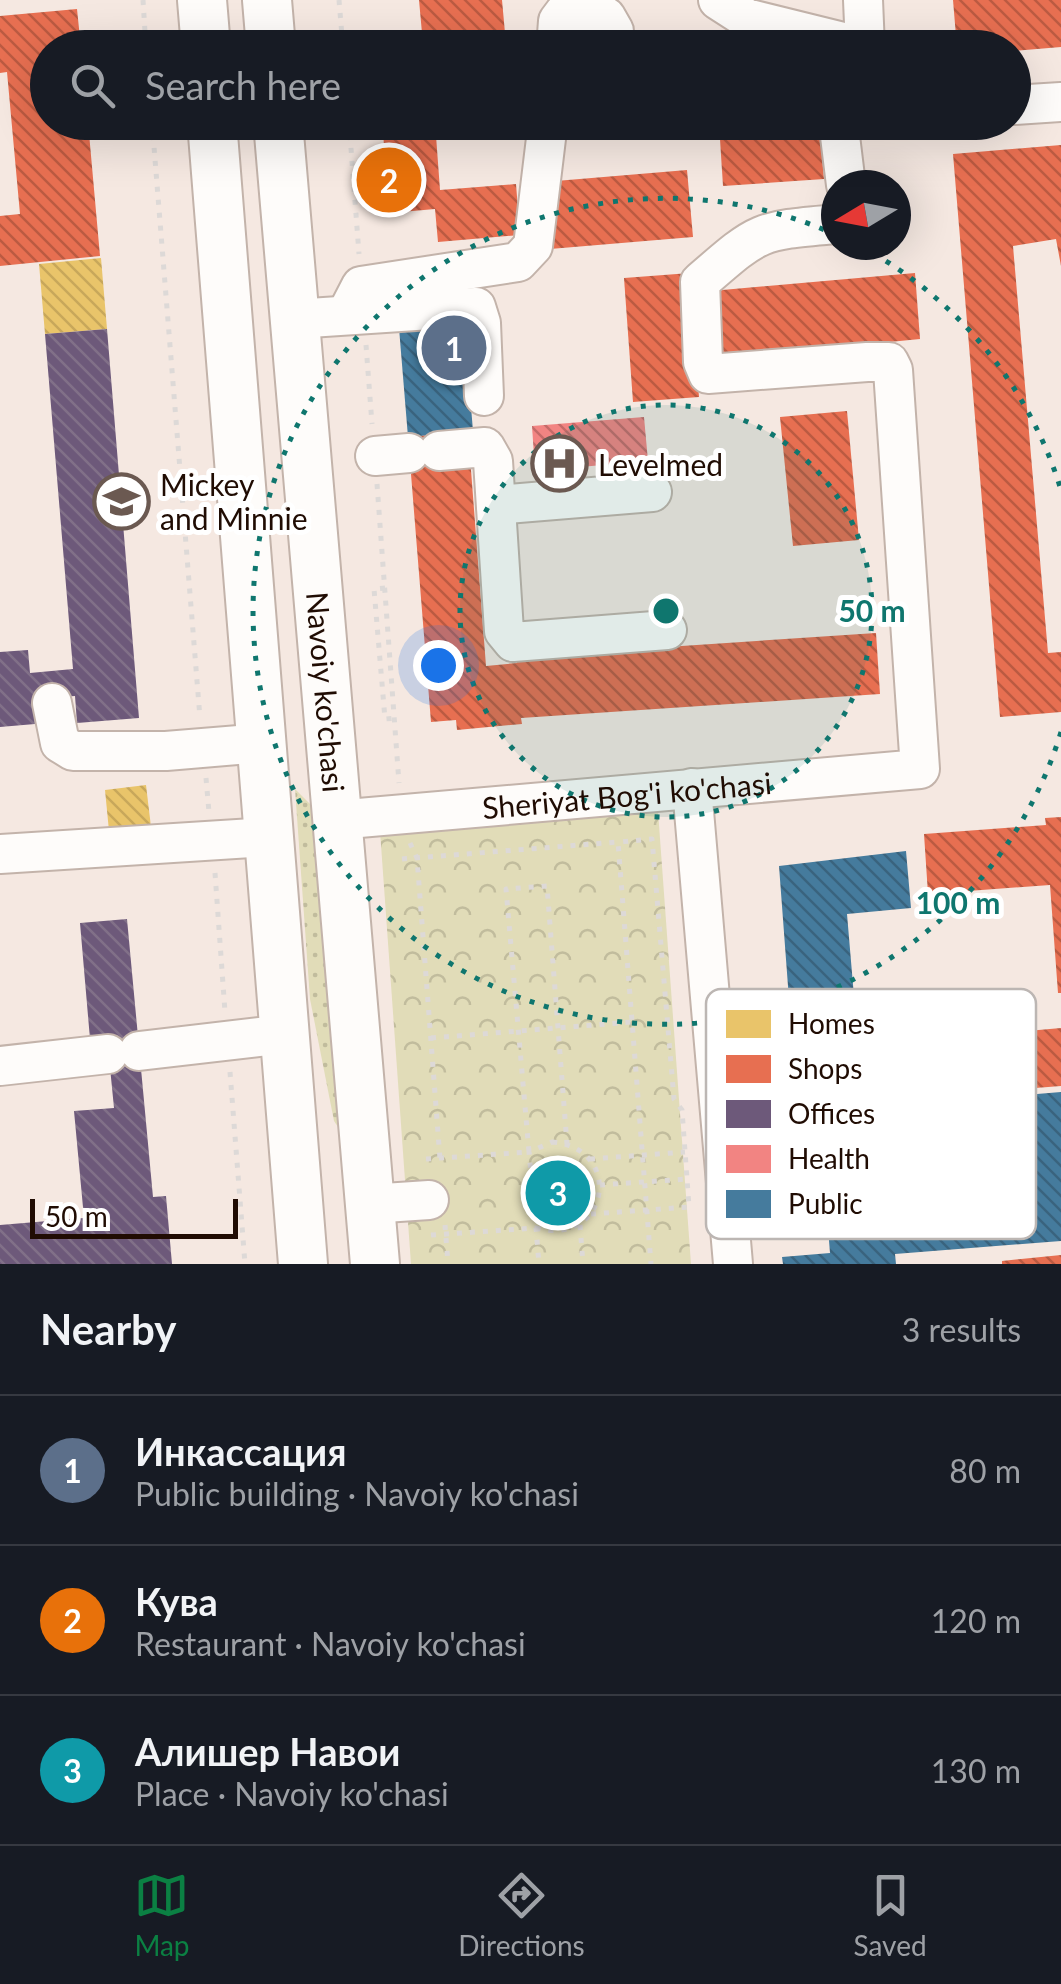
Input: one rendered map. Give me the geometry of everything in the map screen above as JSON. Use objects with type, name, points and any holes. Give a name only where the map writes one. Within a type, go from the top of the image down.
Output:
[{"type":"main road","points":[[202,0],[204,30]]},
{"type":"main road","points":[[267,0],[270,30]]},
{"type":"main road","points":[[213,140],[303,1264]]},
{"type":"main road","name":"Navoiy ko'chasi","points":[[279,140],[375,1264]]},
{"type":"main road","points":[[262,747],[274,770],[313,767],[326,760],[330,744]]},
{"type":"street","points":[[718,0],[746,18],[796,30]]},
{"type":"street","points":[[863,0],[865,30]]},
{"type":"street","points":[[557,30],[564,13],[606,17],[614,30]]},
{"type":"street","points":[[1031,104],[1061,102]]},
{"type":"street","points":[[346,316],[361,286],[518,262],[533,246],[546,140]]},
{"type":"street","points":[[840,140],[844,170]]},
{"type":"street","name":"Sheriyat Bog'i ko'chasi","points":[[336,820],[920,769],[894,370],[889,362],[866,362],[708,374],[703,362],[697,291],[700,282],[752,236],[768,230],[821,225]]},
{"type":"street","points":[[294,318],[476,307],[482,324],[484,396]]},
{"type":"street","points":[[408,453],[484,447],[492,461],[504,630],[512,642],[667,630]]},
{"type":"street","points":[[496,505],[652,492]]},
{"type":"street","points":[[52,703],[60,743],[73,751],[262,747]]},
{"type":"street","points":[[692,788],[710,989]]},
{"type":"street","points":[[0,854],[269,838]]},
{"type":"street","points":[[0,1066],[285,1034]]},
{"type":"street","points":[[369,1204],[438,1212]]},
{"type":"street","points":[[732,1239],[734,1264]]},
{"type":"path","points":[[142,0],[144,30]]},
{"type":"path","points":[[339,0],[342,30]]},
{"type":"path","points":[[153,140],[245,1264]]},
{"type":"path","points":[[385,588],[374,589],[385,720],[396,718]]},
{"type":"path","points":[[402,859],[652,839],[674,1099],[682,1110],[689,1207],[592,1214]]},
{"type":"path","points":[[618,842],[651,1264]]},
{"type":"path","points":[[416,858],[440,1159],[438,1212],[448,1264]]},
{"type":"path","points":[[538,1264],[506,889],[547,886],[567,1144]]},
{"type":"path","points":[[431,1038],[632,1022]]},
{"type":"path","points":[[426,1160],[529,1152],[552,1142],[567,1144],[590,1159],[600,1186],[592,1214],[567,1231],[438,1212]]},
{"type":"path","points":[[590,1159],[685,1152]]},
{"type":"path","points":[[600,1186],[706,1177]]},
{"type":"path","points":[[580,1225],[584,1264]]},
{"type":"green space","points":[[295,789],[313,807],[340,1130],[334,1121],[310,999]]},
{"type":"green space","points":[[658,811],[691,1264],[411,1264],[380,831]]},
{"type":"building: Homes","points":[[101,258],[107,329],[45,334],[39,264]]},
{"type":"building: Homes","points":[[146,785],[151,827],[109,831],[105,790]]},
{"type":"building: Shops","points":[[419,0],[502,0],[505,30],[422,30]]},
{"type":"building: Shops","points":[[953,0],[1061,0],[1061,47],[1031,50],[1031,30],[956,30]]},
{"type":"building: Shops","points":[[77,9],[79,30],[30,30],[30,140],[90,140],[100,256],[0,266],[0,216],[20,214],[7,72],[0,73],[0,16]]},
{"type":"building: Shops","points":[[384,140],[436,140],[440,190],[516,184],[520,235],[438,242],[435,209],[390,213]]},
{"type":"building: Shops","points":[[720,140],[821,140],[821,179],[723,186]]},
{"type":"building: Shops","points":[[1061,145],[1061,266],[1056,239],[1013,246],[1048,653],[1061,652],[1061,712],[1000,717],[953,154]]},
{"type":"building: Shops","points":[[687,170],[693,237],[550,249],[544,182]]},
{"type":"building: Shops","points":[[690,273],[699,397],[633,402],[624,278]]},
{"type":"building: Shops","points":[[915,273],[920,339],[717,359],[711,291]]},
{"type":"building: Shops","points":[[847,411],[859,540],[793,546],[780,417]]},
{"type":"building: Shops","points":[[438,434],[470,457],[486,666],[517,663],[517,657],[876,633],[880,694],[521,718],[522,724],[457,730],[456,720],[431,722],[408,437]]},
{"type":"building: Shops","points":[[1061,817],[1058,993],[1050,885],[928,894],[924,834],[1046,825],[1045,818]]},
{"type":"building: Shops","points":[[1061,1028],[1061,1086],[1036,1088],[1036,1030]]},
{"type":"building: Shops","points":[[1061,1255],[1061,1264],[1002,1264],[1002,1261]]},
{"type":"building: Offices","points":[[107,329],[139,718],[77,723],[75,696],[33,699],[35,724],[0,727],[0,652],[28,650],[30,673],[73,669],[45,334]]},
{"type":"building: Offices","points":[[127,919],[153,1197],[166,1196],[172,1264],[0,1264],[0,1225],[84,1218],[74,1111],[114,1108],[107,1037],[90,1039],[80,923]]},
{"type":"building: Health","points":[[644,417],[648,461],[535,471],[532,426]]},
{"type":"building: Public","points":[[464,323],[473,431],[408,437],[399,328]]},
{"type":"building: Public","points":[[906,851],[911,908],[847,914],[853,989],[788,989],[779,866]]},
{"type":"building: Public","points":[[1061,1092],[1061,1241],[895,1254],[896,1264],[783,1264],[782,1257],[830,1253],[829,1239],[1036,1239],[1036,1094]]},
{"type":"place","name":"Кува","points":[[389,180]]},
{"type":"place","name":"Инкасcация","points":[[454,348]]},
{"type":"place","name":"Levelmed","points":[[559,464]]},
{"type":"place","name":"Mickey and Minnie","points":[[121,501]]},
{"type":"place","name":"Алишер Навои","points":[[558,1193]]}]
